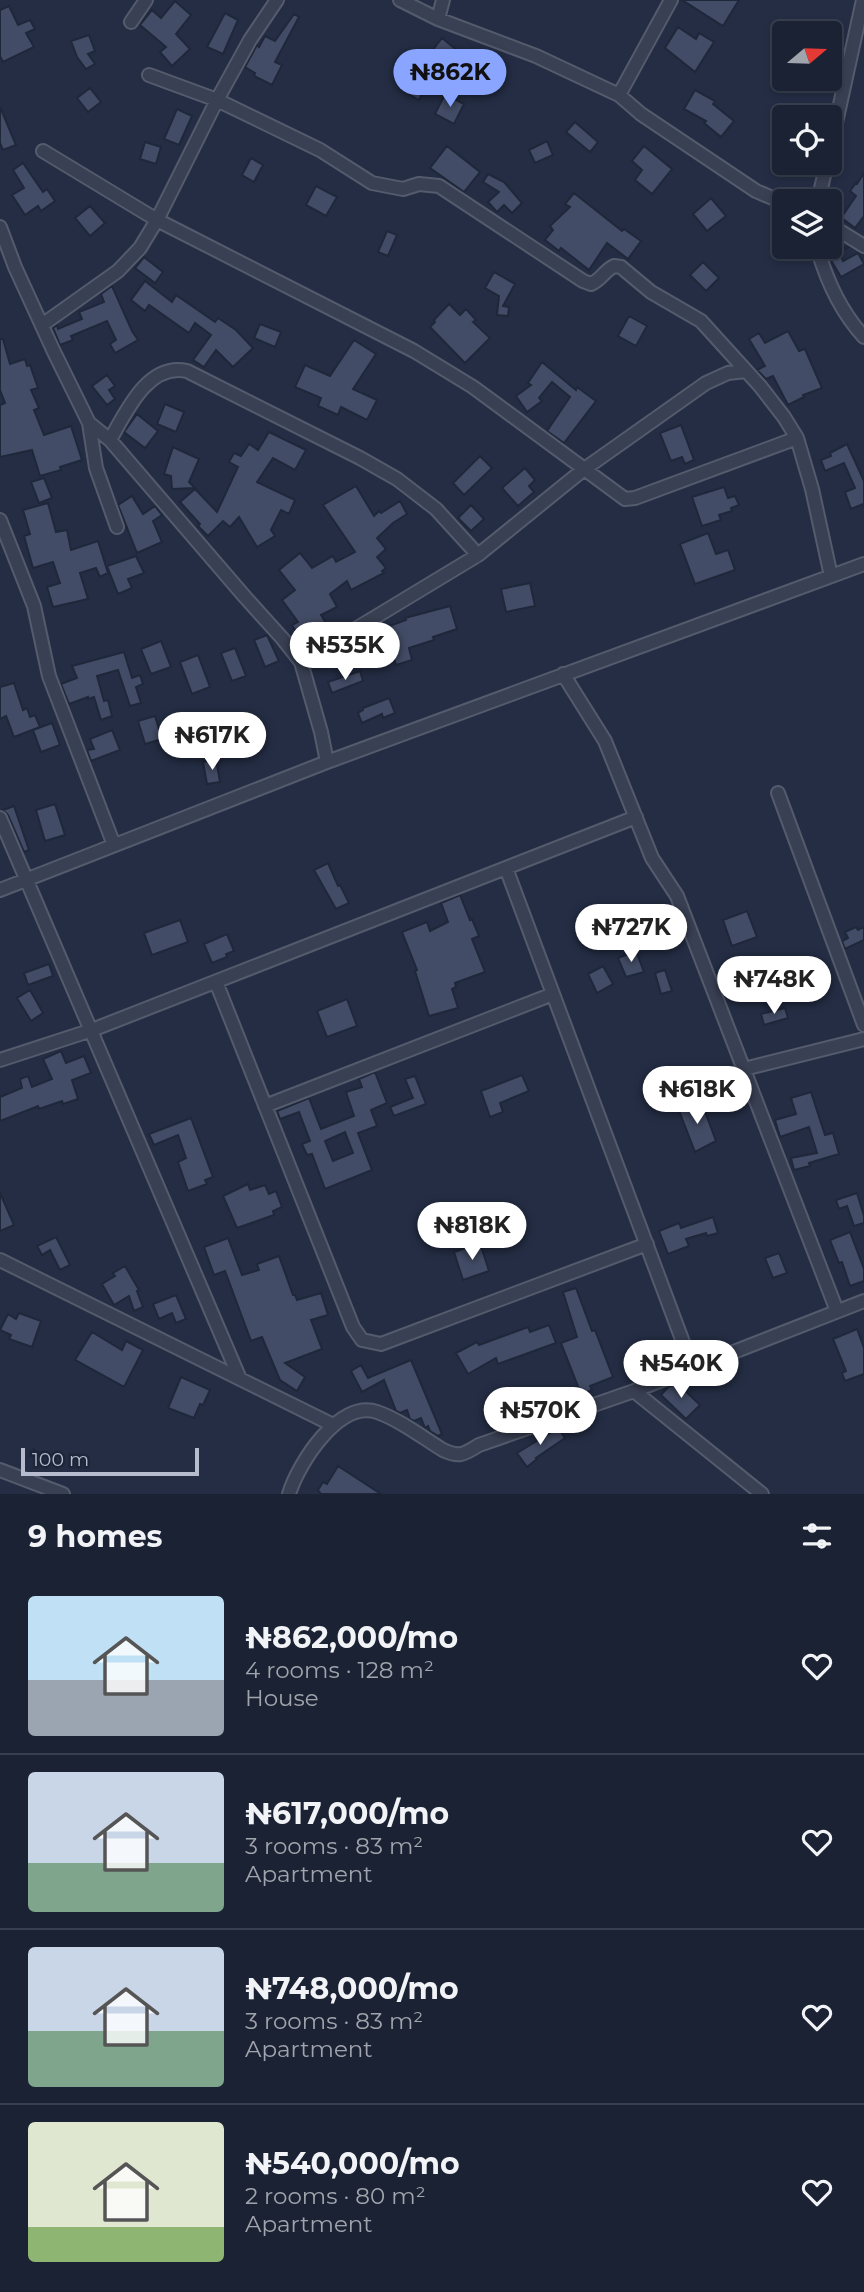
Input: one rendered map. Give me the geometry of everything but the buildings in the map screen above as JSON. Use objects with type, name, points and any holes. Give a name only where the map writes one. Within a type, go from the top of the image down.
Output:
[{"type":"street","points":[[131,22],[146,0]]},
{"type":"street","points":[[42,325],[118,271],[140,248],[250,40],[278,0]]},
{"type":"street","points":[[400,0],[438,19],[536,56],[619,95],[641,114],[756,191],[772,198]]},
{"type":"street","points":[[438,19],[443,0]]},
{"type":"street","points":[[619,95],[671,0]]},
{"type":"street","points":[[840,105],[863,0]]},
{"type":"street","points":[[149,75],[217,100],[320,150],[372,183],[403,189],[419,184],[439,186],[591,284],[599,281],[606,270],[614,266],[621,267],[651,292],[701,321],[746,370],[784,417],[797,438],[812,489],[831,576]]},
{"type":"street","points":[[43,151],[157,220],[414,351],[472,387],[625,499],[635,498],[797,438]]},
{"type":"street","points":[[0,227],[15,267],[89,423],[96,468],[117,527]]},
{"type":"street","points":[[842,232],[864,246]]},
{"type":"street","points":[[820,259],[825,275],[855,327],[864,337]]},
{"type":"street","points":[[110,440],[134,397],[160,374],[174,368],[187,371],[397,479],[436,509],[478,555]]},
{"type":"street","points":[[301,662],[478,555],[583,470],[706,383],[728,373],[746,370]]},
{"type":"street","points":[[89,423],[110,440],[301,662],[327,762]]},
{"type":"street","points":[[0,520],[34,606],[49,676],[114,845]]},
{"type":"street","points":[[0,890],[327,762],[864,564]]},
{"type":"street","points":[[563,674],[605,741],[652,858],[677,896],[837,1311]]},
{"type":"street","points":[[778,793],[864,1025]]},
{"type":"street","points":[[0,1060],[92,1030],[636,817]]},
{"type":"street","points":[[0,818],[240,1379]]},
{"type":"street","points":[[506,868],[693,1369]]},
{"type":"street","points":[[216,982],[353,1327],[362,1340],[381,1344],[648,1244]]},
{"type":"street","points":[[265,1105],[554,994]]},
{"type":"street","points":[[744,1069],[864,1039]]},
{"type":"street","points":[[0,1260],[333,1425]]},
{"type":"street","points":[[289,1494],[305,1458],[333,1425],[355,1413],[374,1410],[453,1455],[463,1454],[478,1445],[635,1391],[864,1301]]},
{"type":"street","points":[[635,1391],[762,1494]]},
{"type":"street","points":[[0,1470],[63,1494]]}]
